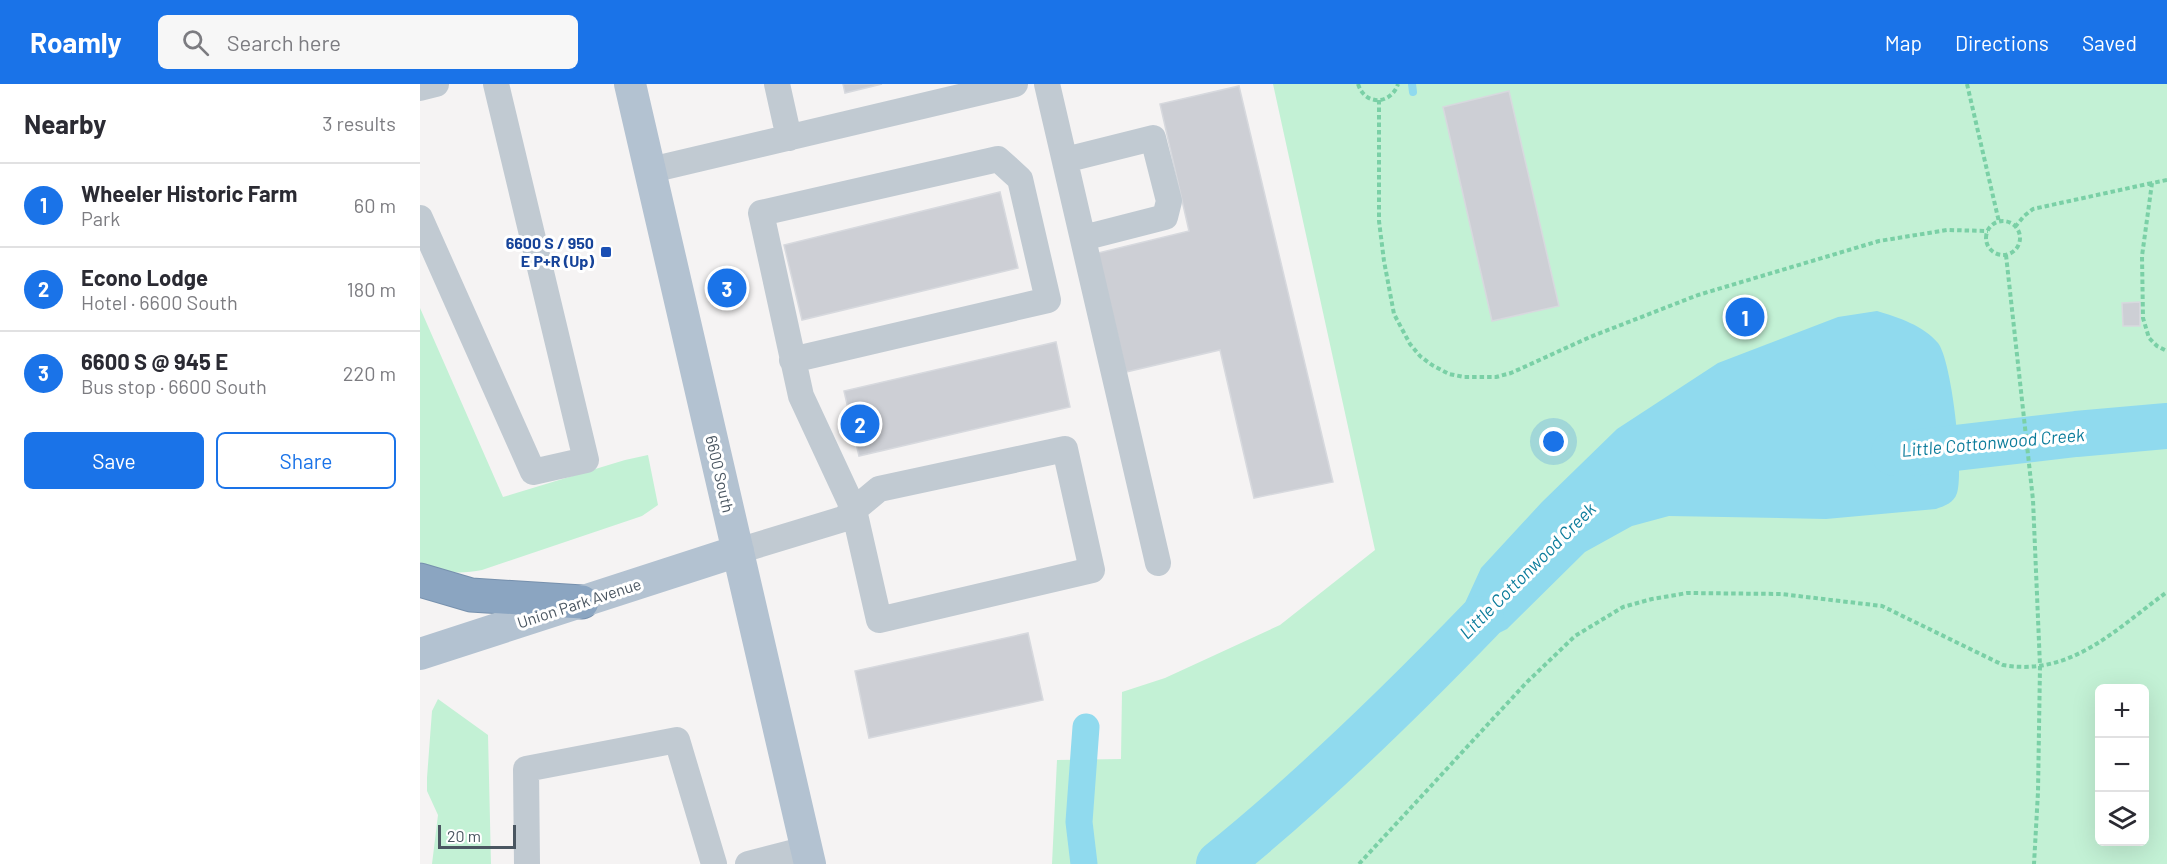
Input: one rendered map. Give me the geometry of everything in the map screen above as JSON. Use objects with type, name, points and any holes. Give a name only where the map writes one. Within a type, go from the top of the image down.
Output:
[{"type":"highway","points":[[420,580],[471,594],[582,602]]},
{"type":"main road","name":"6600 South","points":[[630,84],[808,857]]},
{"type":"main road","name":"Union Park Avenue","points":[[420,654],[738,551]]},
{"type":"lane","points":[[420,88],[436,84]]},
{"type":"lane","points":[[420,218],[533,472],[586,460],[496,84]]},
{"type":"lane","points":[[777,84],[789,138]]},
{"type":"lane","points":[[1047,84],[1158,563]]},
{"type":"lane","points":[[651,170],[1000,86]]},
{"type":"lane","points":[[1065,160],[1153,138],[1169,201],[1165,217],[1083,238]]},
{"type":"lane","points":[[738,551],[843,519],[854,510],[879,489],[1065,449],[1092,570],[879,620],[854,510],[801,396],[792,360],[761,213],[998,159],[1020,179],[1048,300],[792,360]]},
{"type":"lane","points":[[527,864],[526,769],[677,740],[714,864]]},
{"type":"lane","points":[[748,864],[808,857]]},
{"type":"path","points":[[1358,84],[1363,94],[1374,100],[1389,98],[1394,94],[1398,84]]},
{"type":"path","points":[[1967,84],[1999,222]]},
{"type":"path","points":[[1379,100],[1379,222],[1394,314],[1410,344],[1420,356],[1449,374],[1464,377],[1496,377],[1511,373],[1590,338],[1698,295],[1879,241],[1947,230],[1988,231]]},
{"type":"path","points":[[2015,227],[2033,209],[2167,180]]},
{"type":"path","points":[[2152,183],[2142,256],[2143,318],[2149,338],[2157,346],[2167,351]]},
{"type":"path","points":[[2004,221],[2015,227],[2019,236],[2018,245],[2012,253],[2006,255],[1999,255],[1990,250],[1986,239],[1993,224],[1999,222],[2004,221]]},
{"type":"path","points":[[2006,255],[2033,500],[2040,666],[2038,792],[2034,864]]},
{"type":"path","points":[[580,267],[595,261]]},
{"type":"path","points":[[1359,864],[1526,683],[1575,636],[1623,607],[1688,593],[1781,594],[1882,606],[2003,665],[2024,668],[2055,664],[2086,650],[2167,592]]},
{"type":"green space","points":[[1273,84],[2167,84],[2167,864],[1052,864],[1057,760],[1121,759],[1122,692],[1165,678],[1280,625],[1375,550]]},
{"type":"green space","points":[[420,308],[503,497],[648,455],[658,505],[642,516],[482,570],[450,572],[434,569],[420,562]]},
{"type":"green space","points":[[438,699],[488,735],[491,864],[432,864],[438,815],[427,791],[427,778],[432,711]]},
{"type":"water","points":[[1877,311],[1902,319],[1926,332],[1938,343],[1943,354],[1952,392],[1958,440],[1959,481],[1956,496],[1951,502],[1936,509],[1826,519],[1669,516],[1632,526],[1585,552],[1507,629],[1437,664],[1481,568],[1542,502],[1617,429],[1718,363],[1838,317]]},
{"type":"building","points":[[843,84],[882,84],[845,93]]},
{"type":"building","points":[[1239,86],[1333,482],[1254,498],[1220,350],[1126,372],[1098,253],[1189,231],[1160,104]]},
{"type":"building","points":[[1509,91],[1559,306],[1492,321],[1443,107]]},
{"type":"building","points":[[1000,192],[1018,268],[802,320],[784,245]]},
{"type":"building","points":[[2140,302],[2140,326],[2123,326],[2122,303]]},
{"type":"building","points":[[1056,342],[1070,407],[859,456],[844,391]]},
{"type":"building","points":[[1028,633],[1043,700],[869,738],[855,671]]},
{"type":"waterway","points":[[1412,84],[1413,92]]},
{"type":"waterway","name":"Little Cottonwood Creek","points":[[1894,453],[2167,426]]},
{"type":"waterway","name":"Little Cottonwood Creek","points":[[1219,864],[1354,746],[1481,619]]},
{"type":"waterway","points":[[1084,864],[1079,822],[1086,727]]},
{"type":"place","name":"6600 S / 950 E P+R (Up)","points":[[606,252]]},
{"type":"place","name":"6600 S @ 945 E","points":[[727,288]]},
{"type":"place","name":"Wheeler Historic Farm","points":[[1745,317]]},
{"type":"place","name":"Econo Lodge","points":[[860,424]]}]
